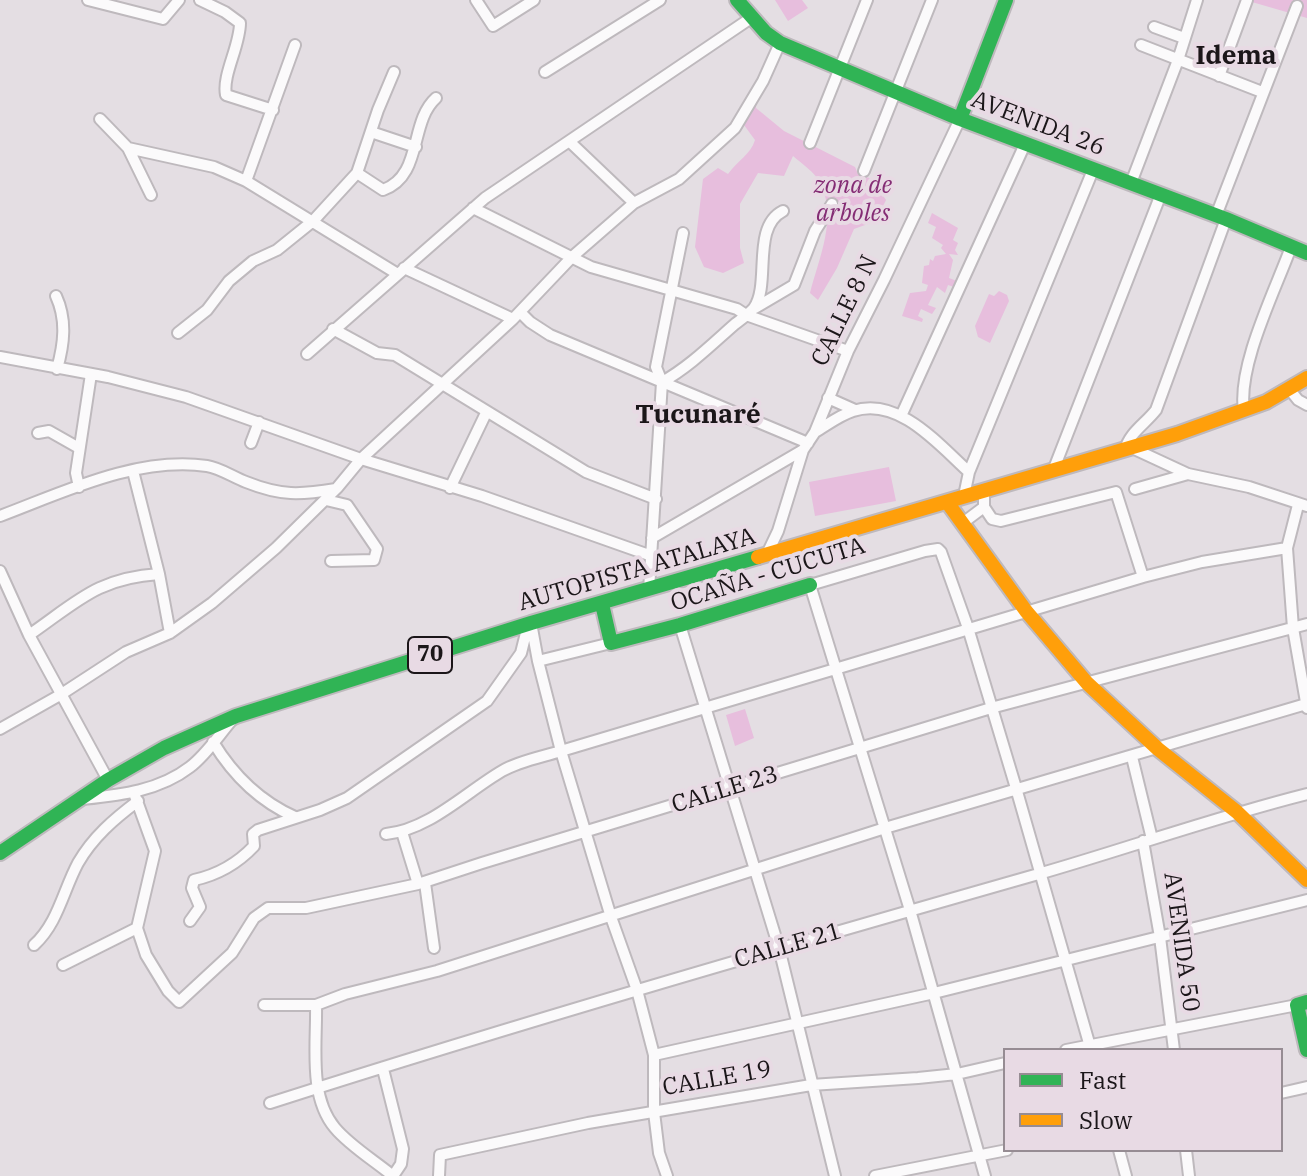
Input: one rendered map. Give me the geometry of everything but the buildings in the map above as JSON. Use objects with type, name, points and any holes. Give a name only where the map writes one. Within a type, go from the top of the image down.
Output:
[{"type":"street","points":[[88,0],[163,19],[179,0]]},
{"type":"street","points":[[200,0],[240,23],[226,95],[273,110]]},
{"type":"street","points":[[476,0],[493,26],[534,0]]},
{"type":"street","points":[[545,72],[660,0]]},
{"type":"street","name":"AVENIDA 26","points":[[737,0],[755,22],[780,43],[1025,144],[1161,194],[1223,213],[1307,253]]},
{"type":"street","points":[[810,143],[867,0]]},
{"type":"street","points":[[864,171],[932,0]]},
{"type":"street","name":"CALLE 8 N","points":[[767,555],[778,531],[805,446],[815,432],[848,351],[960,119],[1006,0]]},
{"type":"street","points":[[1131,183],[1178,60],[1197,0]]},
{"type":"street","points":[[1219,76],[1247,0]]},
{"type":"street","points":[[264,1005],[316,1005],[345,994],[437,971],[1016,788],[1307,707],[1293,628],[1287,548],[1302,506],[1249,487],[1188,474],[1128,449],[1131,434],[1145,424],[1156,410],[1262,92],[1297,6]]},
{"type":"street","points":[[307,354],[473,208],[755,22]]},
{"type":"street","points":[[1154,27],[1184,38]]},
{"type":"street","points":[[0,729],[126,652],[170,633],[212,603],[326,500],[361,459],[516,316],[572,257],[634,203],[679,179],[735,128],[763,81],[780,43]]},
{"type":"street","points":[[246,181],[295,45]]},
{"type":"street","points":[[1141,45],[1262,92]]},
{"type":"street","points":[[178,333],[207,310],[229,281],[253,261],[277,250],[313,221],[357,173],[394,72]]},
{"type":"street","points":[[357,173],[383,190],[388,190],[410,163],[425,113],[436,98]]},
{"type":"street","points":[[100,119],[128,148],[151,195]]},
{"type":"street","points":[[371,132],[416,147]]},
{"type":"street","points":[[570,142],[634,203]]},
{"type":"street","points":[[901,416],[1025,144]]},
{"type":"street","points":[[128,148],[214,167],[246,181],[400,270],[530,322],[550,335],[805,446]]},
{"type":"street","points":[[964,496],[969,472],[1093,170]]},
{"type":"street","points":[[1053,471],[1161,194]]},
{"type":"street","points":[[662,382],[678,373],[750,311],[794,285],[815,231],[832,204]]},
{"type":"street","points":[[473,208],[617,276],[750,311],[848,351]]},
{"type":"street","points":[[750,311],[761,279],[766,237],[775,216],[783,211]]},
{"type":"street","points":[[649,590],[662,382],[656,367],[683,233]]},
{"type":"street","points":[[1244,411],[1242,397],[1248,363],[1291,247]]},
{"type":"street","points":[[56,296],[63,311],[62,351],[57,369]]},
{"type":"street","points":[[333,329],[377,353],[395,355],[586,472],[656,499]]},
{"type":"street","points":[[0,357],[91,374],[186,397],[361,459],[526,510],[649,555]]},
{"type":"street","points":[[79,487],[76,473],[91,374]]},
{"type":"street","name":"AUTOPISTA ATALAYA","points":[[0,853],[108,780],[164,748],[236,716],[530,624],[1128,449],[1244,411],[1290,390],[1307,378]]},
{"type":"street","points":[[1290,390],[1307,405]]},
{"type":"street","points":[[828,398],[855,410],[881,410],[901,416],[925,431],[969,472]]},
{"type":"street","points":[[815,432],[855,410]]},
{"type":"street","points":[[450,488],[486,413]]},
{"type":"street","points":[[251,443],[259,422]]},
{"type":"street","points":[[38,433],[49,431],[79,448]]},
{"type":"street","points":[[652,538],[805,446]]},
{"type":"street","points":[[0,516],[133,471],[180,463],[211,466],[245,482],[294,495],[340,485]]},
{"type":"street","points":[[133,471],[159,574],[170,633]]},
{"type":"street","points":[[1135,489],[1188,474]]},
{"type":"street","points":[[331,561],[374,560],[377,555],[377,549],[347,505],[340,485]]},
{"type":"street","points":[[984,490],[984,507],[992,519],[1001,521],[1116,492],[1143,577]]},
{"type":"street","points":[[326,500],[347,505]]},
{"type":"street","points":[[947,502],[1026,611],[1087,683],[1158,749],[1237,812],[1307,880]]},
{"type":"street","points":[[964,522],[984,507]]},
{"type":"street","points":[[386,834],[402,832],[445,809],[505,769],[561,751],[1143,577],[1202,562],[1287,548]]},
{"type":"street","name":"OCAÑA - CUCUTA","points":[[538,661],[680,625],[938,549],[945,559],[968,628]]},
{"type":"street","points":[[0,571],[60,695],[108,780]]},
{"type":"street","points":[[29,635],[77,600],[107,583],[159,574]]},
{"type":"street","points":[[810,585],[910,910],[985,1176]]},
{"type":"street","points":[[602,604],[611,643]]},
{"type":"street","points":[[530,624],[561,751],[611,917],[637,990],[654,1055],[654,1112],[659,1153],[667,1176]]},
{"type":"street","points":[[190,921],[200,907],[192,888],[194,880],[219,873],[248,852],[254,846],[253,834],[258,830],[347,798],[487,701],[521,653],[530,624]]},
{"type":"street","name":"CALLE 23","points":[[137,928],[146,955],[162,983],[179,1002],[232,953],[254,918],[268,908],[306,908],[421,884],[991,708],[1307,624]]},
{"type":"street","points":[[680,625],[757,868],[799,1022],[811,1085],[835,1176]]},
{"type":"street","points":[[968,628],[1090,1048],[1171,1027],[1302,1003],[1307,1050]]},
{"type":"street","points":[[34,945],[53,921],[79,861],[114,817],[136,797],[191,766],[236,716]]},
{"type":"street","points":[[213,742],[241,780],[262,799],[295,817]]},
{"type":"street","name":"AVENIDA 50","points":[[1132,757],[1148,840],[1174,1048]]},
{"type":"street","name":"CALLE 21","points":[[270,1103],[637,990],[1307,794]]},
{"type":"street","points":[[77,799],[136,797]]},
{"type":"street","points":[[63,965],[137,928],[155,851],[136,797]]},
{"type":"street","points":[[402,832],[421,884],[434,948]]},
{"type":"street","points":[[654,1055],[934,993],[1307,900]]},
{"type":"street","points":[[316,1005],[317,1088],[325,1115],[337,1130],[393,1176],[401,1164],[403,1149],[383,1069]]},
{"type":"street","name":"CALLE 19","points":[[439,1176],[440,1155],[588,1123],[811,1085],[957,1074],[1003,1063]]},
{"type":"street","points":[[1283,1093],[1307,1087]]},
{"type":"street","points":[[875,1176],[1003,1151]]},
{"type":"street","points":[[1120,1152],[1126,1176]]},
{"type":"street","points":[[1186,1152],[1189,1176]]},
{"type":"green space","points":[[775,0],[802,0],[808,8],[788,21]]},
{"type":"green space","points":[[1245,0],[1307,0],[1307,18]]},
{"type":"green space","name":"zona de arboles","points":[[757,96],[756,108],[784,131],[855,167],[858,174],[872,179],[886,200],[876,221],[854,229],[837,268],[818,300],[810,293],[825,238],[825,196],[815,175],[793,156],[784,176],[758,173],[740,204],[740,248],[744,263],[723,273],[704,267],[695,247],[703,179],[718,168],[728,174],[750,149],[755,140],[741,121]]},
{"type":"green space","points":[[932,213],[958,228],[953,240],[958,243],[955,250],[958,255],[949,254],[953,260],[949,278],[957,281],[954,287],[948,285],[945,293],[937,287],[928,305],[936,308],[932,314],[921,309],[918,316],[923,319],[922,322],[902,316],[910,293],[926,291],[928,285],[922,283],[924,266],[929,265],[930,259],[933,261],[935,256],[946,254],[941,248],[943,245],[932,238],[936,227],[928,223]]},
{"type":"green space","points":[[999,291],[1007,295],[1009,301],[990,343],[978,337],[975,326],[989,294],[994,296]]},
{"type":"green space","points":[[889,467],[896,501],[815,516],[809,482]]},
{"type":"green space","points":[[745,709],[754,738],[735,746],[726,715]]},
{"type":"traffic: fast","points":[[737,0],[766,33],[780,43],[960,119],[1226,219],[1307,253]]},
{"type":"traffic: fast","points":[[960,119],[1006,0]]},
{"type":"traffic: fast","points":[[0,853],[108,780],[164,748],[236,716],[531,623],[758,557]]},
{"type":"traffic: fast","points":[[602,604],[611,643],[810,585]]},
{"type":"traffic: fast","points":[[1307,1002],[1297,1005],[1307,1050]]},
{"type":"traffic: slow","points":[[758,557],[1177,434],[1266,402],[1307,378]]},
{"type":"traffic: slow","points":[[947,502],[1026,611],[1087,683],[1158,749],[1237,812],[1307,880]]},
{"type":"district","name":"Idema","points":[[1236,56]]},
{"type":"district","name":"Tucunaré","points":[[698,415]]}]
